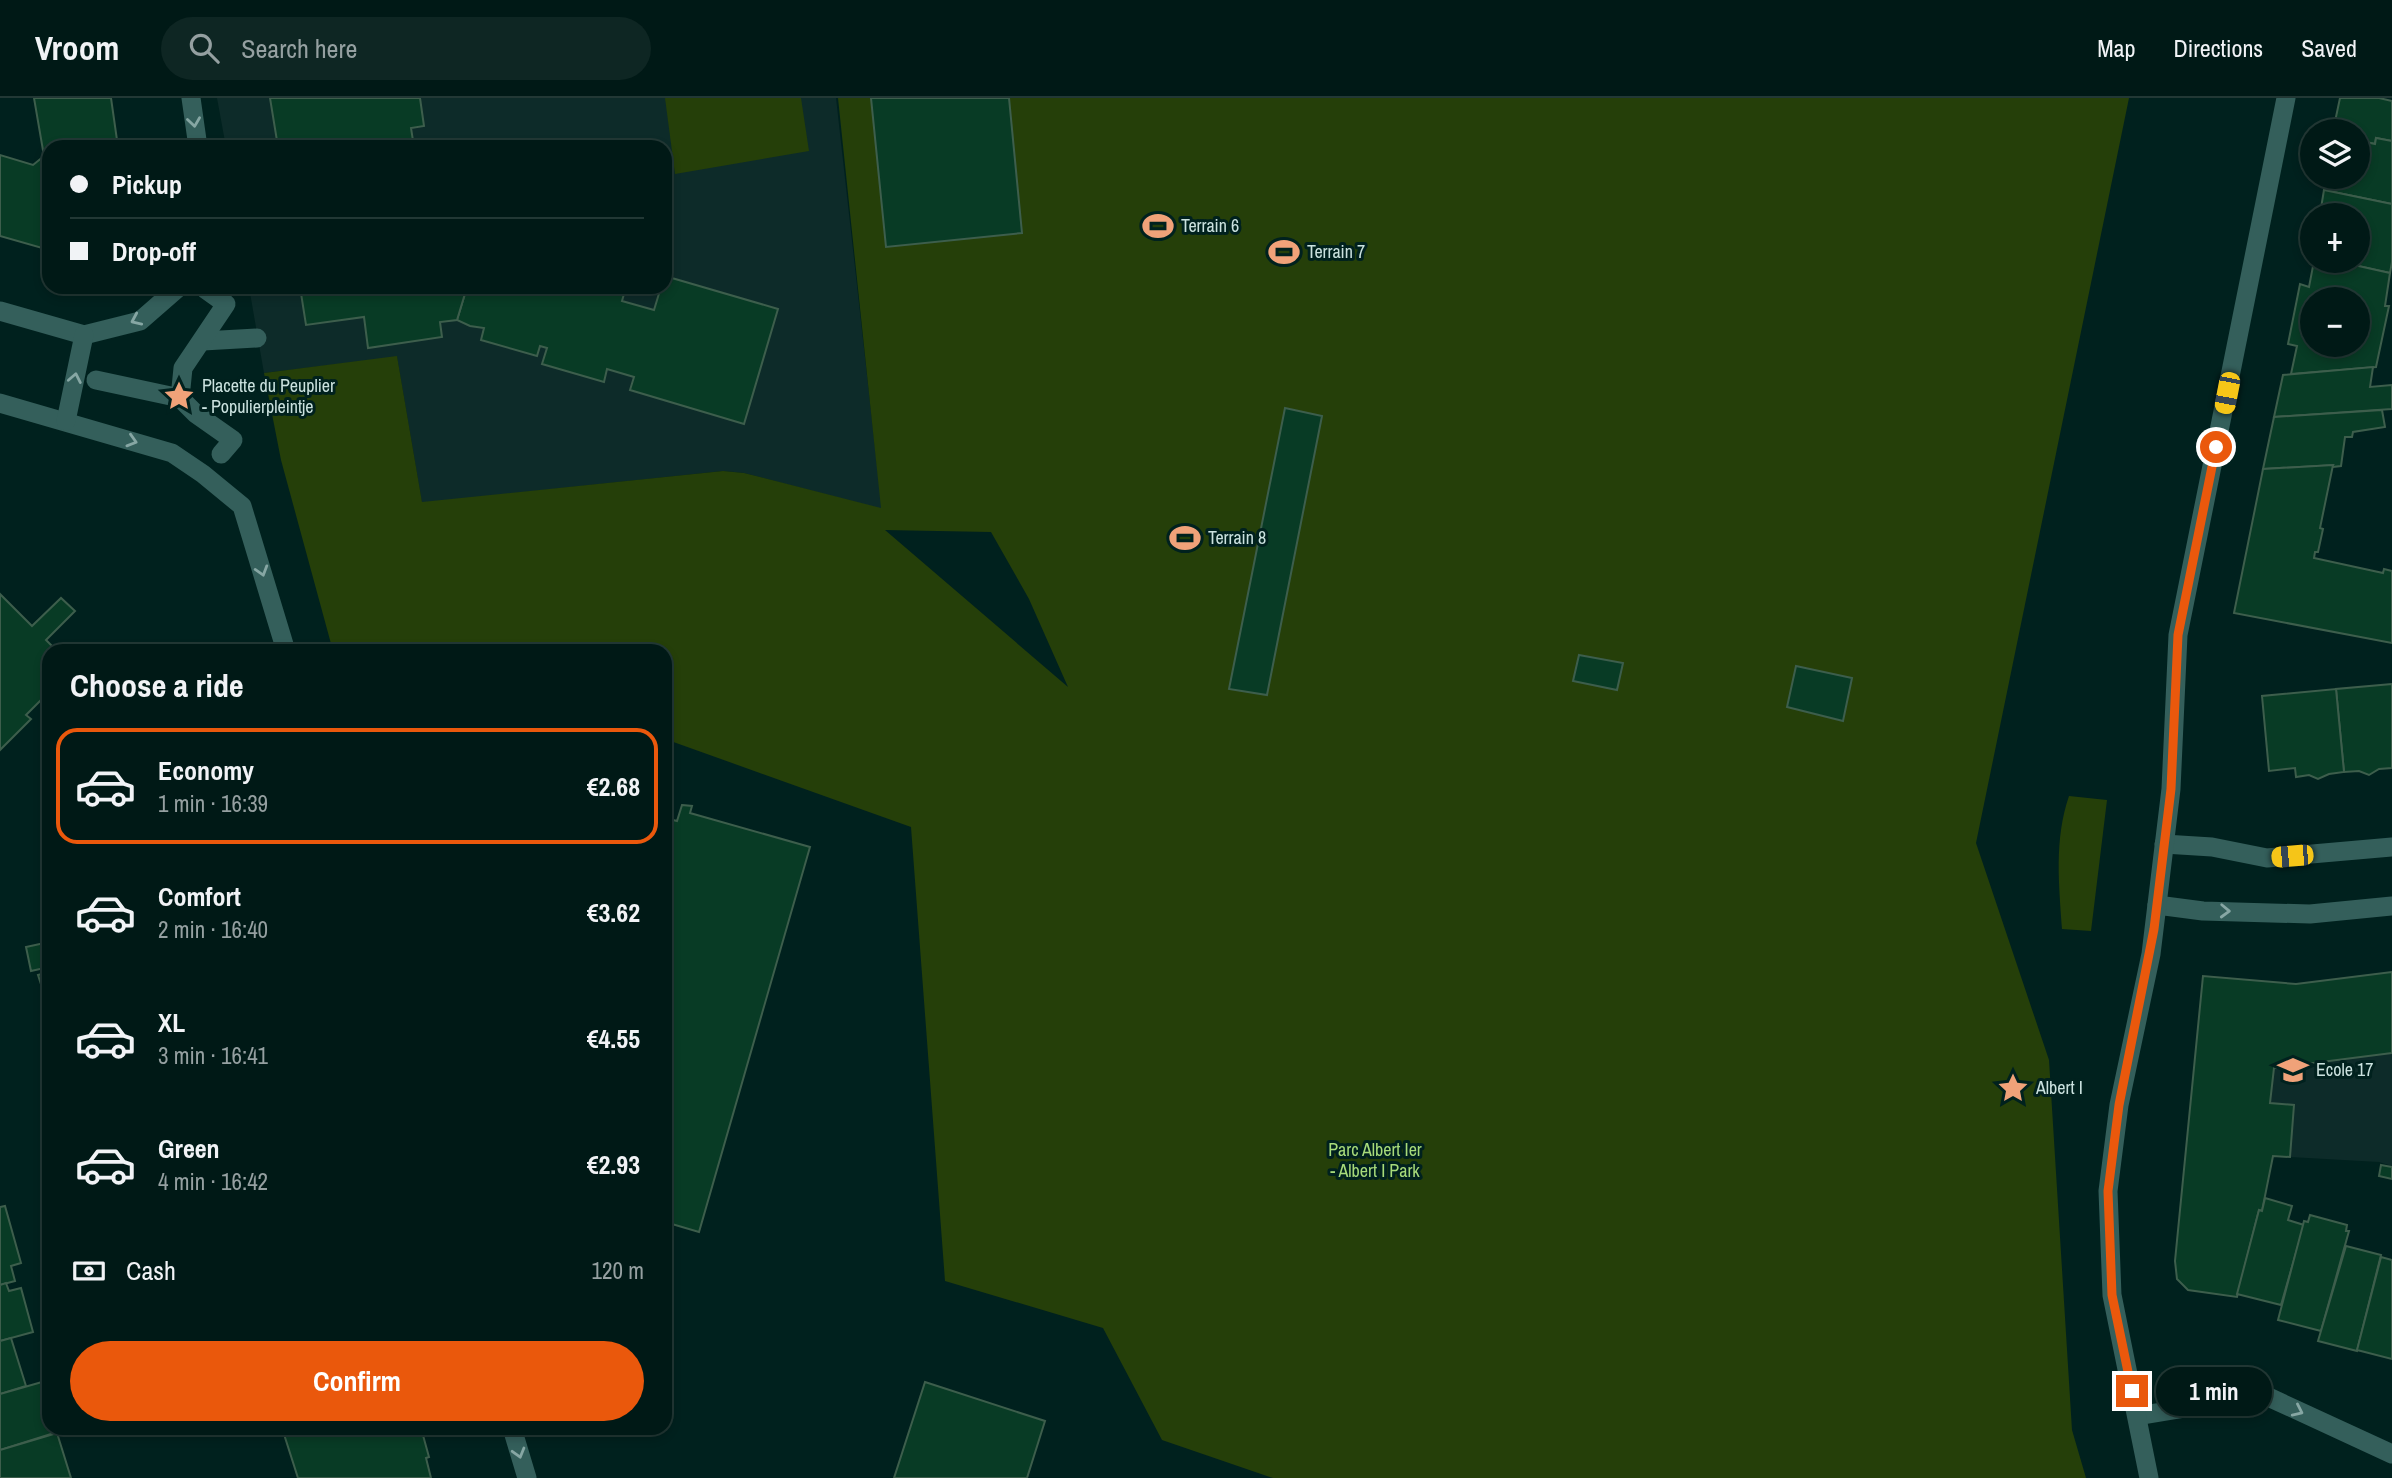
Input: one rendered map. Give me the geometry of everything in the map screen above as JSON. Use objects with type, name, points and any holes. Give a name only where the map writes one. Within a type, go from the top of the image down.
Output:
[{"type":"street","points":[[191,98],[197,140]]},
{"type":"street","points":[[2148,1478],[2112,1295],[2108,1191],[2119,1105],[2151,954],[2171,789],[2178,635],[2286,98]]},
{"type":"street","points":[[0,311],[84,335],[140,321],[171,294]]},
{"type":"street","points":[[180,398],[183,368],[226,304],[212,294]]},
{"type":"street","points":[[66,421],[84,335]]},
{"type":"street","points":[[203,341],[257,338]]},
{"type":"street","points":[[96,380],[180,398],[196,414],[233,440],[220,454]]},
{"type":"street","points":[[0,403],[172,453],[242,506],[283,644]]},
{"type":"street","points":[[2164,844],[2212,847],[2267,858],[2392,847]]},
{"type":"street","points":[[2157,905],[2203,911],[2310,914],[2392,906]]},
{"type":"street","points":[[2137,1416],[2263,1395],[2392,1454]]},
{"type":"street","points":[[514,1435],[527,1478]]},
{"type":"shaded area","points":[[217,98],[836,98],[882,509],[744,473],[723,471],[422,503],[397,357],[264,373],[250,294],[672,294],[672,140],[225,140]]},
{"type":"shaded area","name":"Ecole 17","points":[[2392,972],[2392,1166],[2379,1162],[2273,1156],[2262,1211],[2237,1297],[2188,1290],[2177,1279],[2175,1261],[2203,976],[2296,984]]},
{"type":"green space","points":[[665,98],[801,98],[809,151],[675,174]]},
{"type":"green space","name":"Parc Albert Ier - Albert I Park","points":[[838,98],[2129,98],[1976,843],[2049,1060],[2072,1430],[2086,1478],[1273,1478],[1162,1440],[1103,1328],[945,1281],[911,827],[672,742],[672,644],[331,644],[281,460],[264,373],[397,356],[422,502],[723,471],[744,473],[881,508]],"holes":[[[885,530],[991,532],[1029,599],[1068,687]]]},
{"type":"green space","points":[[2069,796],[2107,800],[2091,931],[2062,929],[2059,846]]},
{"type":"building","points":[[34,98],[111,98],[117,140],[42,140],[42,144]]},
{"type":"building","points":[[270,98],[420,98],[424,126],[411,128],[413,140],[277,140]]},
{"type":"building","points":[[871,98],[1009,98],[1022,233],[886,247]]},
{"type":"building","points":[[2340,98],[2379,98],[2392,101],[2392,141],[2376,138],[2375,144],[2370,143],[2370,119],[2336,119]]},
{"type":"building","points":[[2376,138],[2392,141],[2392,204],[2324,190],[2370,189],[2370,143],[2375,144]]},
{"type":"building","points":[[0,155],[33,165],[42,158],[42,248],[0,236]]},
{"type":"building","points":[[2324,190],[2392,204],[2390,273],[2370,269],[2370,203],[2322,203]]},
{"type":"building","points":[[2370,269],[2390,273],[2385,306],[2389,306],[2376,367],[2291,374],[2297,346],[2288,344],[2300,284],[2309,287],[2312,273],[2370,273]]},
{"type":"building","points":[[672,278],[778,309],[744,424],[630,390],[634,377],[607,369],[604,382],[542,364],[547,348],[540,346],[537,356],[481,340],[484,328],[457,320],[465,294],[624,294],[622,301],[654,310],[659,294],[672,294]]},
{"type":"building","points":[[301,294],[465,294],[457,320],[440,322],[442,337],[368,348],[364,317],[306,325]]},
{"type":"building","points":[[2373,367],[2370,387],[2392,385],[2392,409],[2274,417],[2283,375]]},
{"type":"building","points":[[1285,408],[1322,416],[1267,695],[1229,689]]},
{"type":"building","points":[[2382,410],[2385,427],[2353,432],[2352,437],[2345,437],[2341,466],[2263,469],[2274,417]]},
{"type":"building","points":[[2333,465],[2320,528],[2323,529],[2314,558],[2383,573],[2384,569],[2392,571],[2392,643],[2234,613],[2263,469]]},
{"type":"building","points":[[0,594],[32,626],[61,598],[75,611],[46,640],[50,644],[42,644],[42,699],[26,715],[31,719],[0,750]]},
{"type":"building","points":[[1579,655],[1623,663],[1617,690],[1573,681]]},
{"type":"building","points":[[1796,666],[1852,678],[1843,721],[1787,707]]},
{"type":"building","points":[[2392,684],[2392,768],[2379,769],[2369,775],[2359,771],[2344,772],[2336,689]]},
{"type":"building","points":[[2336,689],[2344,772],[2318,779],[2309,775],[2296,777],[2295,768],[2269,771],[2262,696]]},
{"type":"building","points":[[682,805],[692,806],[690,813],[810,847],[699,1232],[672,1224],[672,824],[673,820],[677,821]]},
{"type":"building","points":[[42,944],[42,969],[31,971],[26,947]]},
{"type":"building","name":"Ecole 17","points":[[2392,972],[2392,1053],[2274,1068],[2270,1103],[2294,1105],[2290,1157],[2273,1156],[2262,1211],[2259,1210],[2237,1297],[2188,1290],[2177,1279],[2175,1261],[2203,976],[2296,984]]},
{"type":"building","points":[[2381,1165],[2392,1167],[2392,1179],[2379,1176]]},
{"type":"building","points":[[2265,1198],[2292,1206],[2288,1220],[2304,1225],[2281,1305],[2237,1294],[2259,1210],[2262,1211]]},
{"type":"building","points":[[5,1206],[21,1263],[11,1266],[15,1281],[0,1285],[0,1207]]},
{"type":"building","points":[[2310,1215],[2347,1225],[2346,1231],[2349,1231],[2321,1331],[2278,1320],[2304,1221],[2308,1222]]},
{"type":"building","points":[[2346,1246],[2381,1255],[2357,1351],[2318,1341]]},
{"type":"building","points":[[2381,1257],[2392,1260],[2392,1359],[2357,1350]]},
{"type":"building","points":[[6,1283],[9,1291],[21,1288],[33,1332],[0,1341],[0,1285]]},
{"type":"building","points":[[11,1338],[26,1386],[0,1394],[0,1341]]},
{"type":"building","points":[[42,1382],[42,1435],[48,1435],[0,1450],[0,1394]]},
{"type":"building","points":[[925,1382],[1045,1421],[1027,1478],[894,1478]]},
{"type":"building","points":[[58,1435],[71,1478],[0,1478],[0,1450]]},
{"type":"building","points":[[284,1435],[423,1435],[431,1478],[298,1478]]},
{"type":"place","name":"Terrain 6","points":[[1158,226]]},
{"type":"place","name":"Terrain 7","points":[[1284,252]]},
{"type":"place","name":"Placette du Peuplier - Populierpleintje","points":[[179,396]]},
{"type":"place","name":"Terrain 8","points":[[1185,538]]},
{"type":"place","name":"Ecole 17","points":[[2293,1070]]},
{"type":"place","name":"Albert I","points":[[2013,1088]]},
{"type":"route","points":[[2132,1391],[2112,1295],[2108,1191],[2119,1105],[2151,954],[2171,789],[2178,635],[2216,447]]}]
